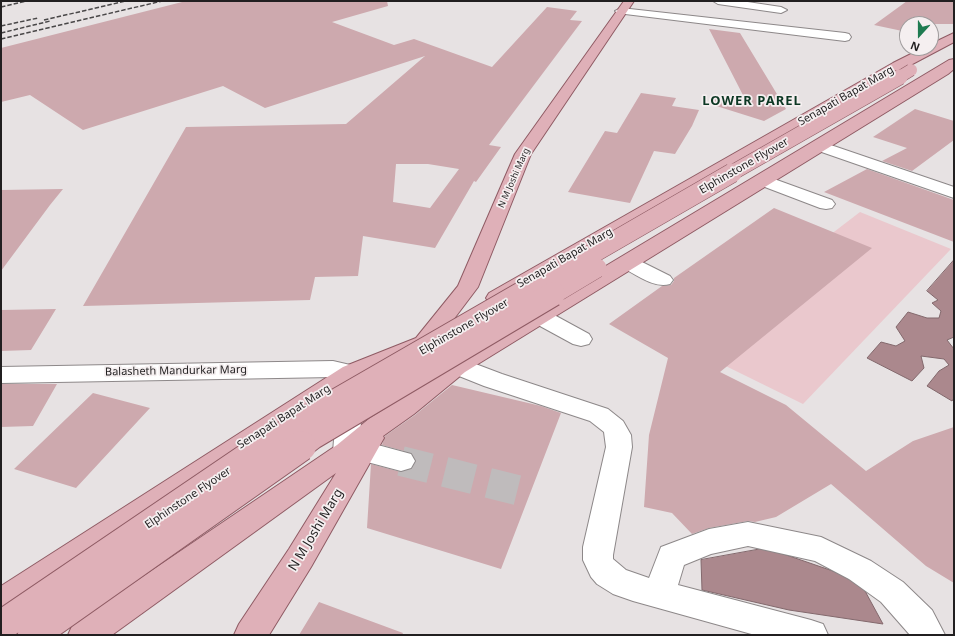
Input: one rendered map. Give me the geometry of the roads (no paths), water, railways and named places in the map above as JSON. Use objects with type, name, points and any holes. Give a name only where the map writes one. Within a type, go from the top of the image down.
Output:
[{"type":"main road","name":"N M Joshi Marg","points":[[251,635],[300,558],[354,451],[379,425],[425,342],[468,286],[523,154],[625,6]]},
{"type":"main road","points":[[379,425],[405,408],[457,366],[943,71],[944,55],[954,37]]},
{"type":"main road","name":"Senapati Bapat Marg","points":[[1,603],[351,373],[425,342],[498,297],[944,55]]},
{"type":"main road","name":"Elphinstone Flyover","points":[[1,626],[300,422],[904,74],[944,55]]},
{"type":"main road","name":"Elphinstone Flyover","points":[[33,635],[313,437],[907,84],[944,55]]},
{"type":"main road","points":[[468,286],[472,294],[478,297],[498,297],[537,317]]},
{"type":"main road","points":[[85,635],[354,451]]},
{"type":"street","points":[[718,1],[781,10]]},
{"type":"street","points":[[625,6],[845,38]]},
{"type":"street","points":[[823,144],[954,185]]},
{"type":"street","points":[[823,144],[954,193]]},
{"type":"street","points":[[763,180],[826,204]]},
{"type":"street","points":[[631,260],[668,277]]},
{"type":"street","points":[[537,317],[548,321],[581,339]]},
{"type":"street","points":[[425,342],[457,366],[493,380],[599,415],[609,422],[618,433],[619,446],[598,548],[598,559],[602,568],[612,577],[631,586],[662,588],[811,635]]},
{"type":"street","name":"Balasheth Mandurkar Marg","points":[[1,375],[333,368],[351,373]]},
{"type":"street","points":[[351,373],[354,451],[401,461]]},
{"type":"street","points":[[662,588],[672,556],[709,542],[748,534],[821,550],[860,570],[892,592],[920,621],[928,635]]},
{"type":"tunnel","points":[[401,461],[521,491]]},
{"type":"railway","points":[[1,7],[26,1]]},
{"type":"railway","points":[[44,20],[126,1]]},
{"type":"railway","points":[[1,39],[162,1]]},
{"type":"railway","points":[[1,26],[38,18]]},
{"type":"railway","points":[[1,33],[50,21]]},
{"type":"district","name":"LOWER PAREL","points":[[752,101]]}]
